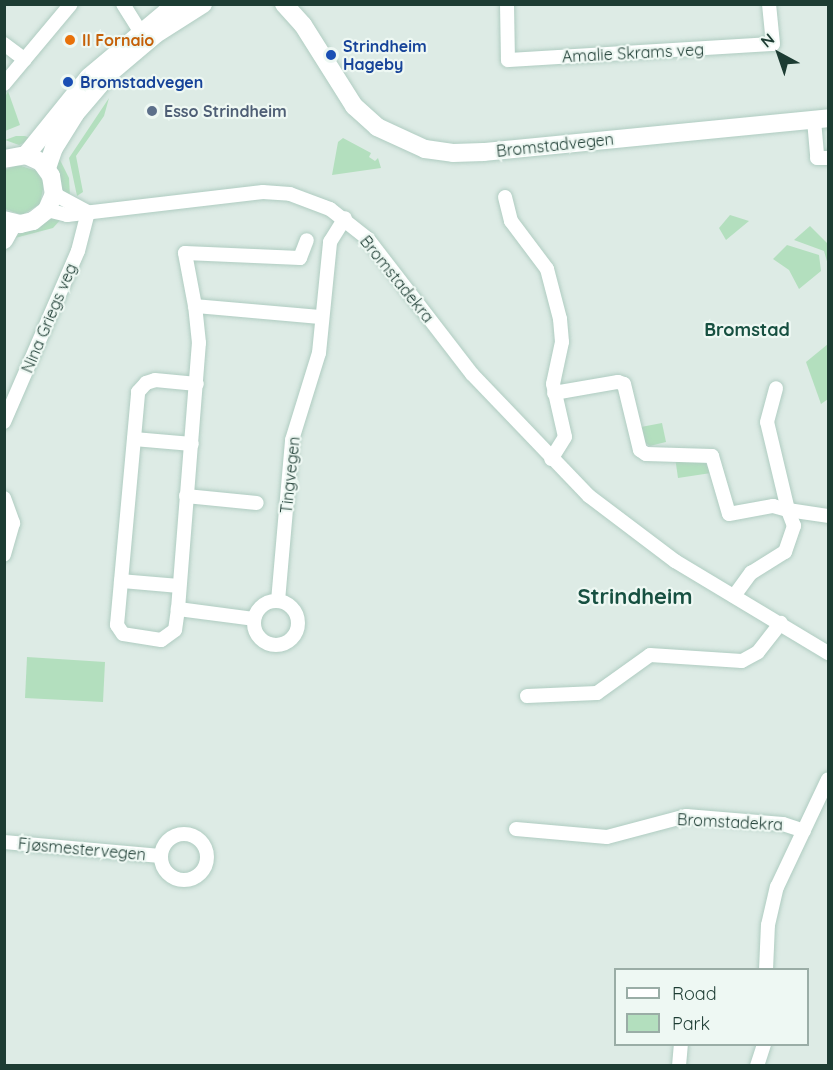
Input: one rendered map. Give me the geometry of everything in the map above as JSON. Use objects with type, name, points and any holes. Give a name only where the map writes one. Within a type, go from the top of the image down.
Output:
[{"type":"street","points":[[4,84],[71,4]]},
{"type":"street","points":[[123,4],[140,31]]},
{"type":"street","points":[[47,168],[11,156],[89,77],[140,31],[176,4]]},
{"type":"street","points":[[4,240],[9,222],[33,221],[50,202],[47,168],[54,148],[75,114],[110,73],[156,34],[203,4]]},
{"type":"street","name":"Bromstadvegen","points":[[284,4],[303,25],[354,106],[377,127],[425,149],[453,153],[484,152],[821,119]]},
{"type":"street","name":"Bromstadvegen","points":[[300,4],[303,25]]},
{"type":"street","name":"Amalie Skrams veg","points":[[507,4],[508,60],[773,44],[769,4]]},
{"type":"street","points":[[4,44],[25,60]]},
{"type":"street","points":[[821,119],[818,158],[828,158]]},
{"type":"street","name":"Bromstadekra","points":[[50,202],[67,215],[276,192],[318,202],[345,218],[368,239],[472,374],[550,459],[645,541],[828,653]]},
{"type":"street","points":[[505,197],[511,221],[543,262],[551,278],[562,332],[554,393],[565,437],[550,459]]},
{"type":"street","name":"Nina Griegs veg","points":[[4,422],[78,251],[88,212]]},
{"type":"street","name":"Tingvegen","points":[[278,601],[290,456],[319,352],[330,242],[345,218]]},
{"type":"street","points":[[197,384],[155,380],[142,386],[138,392],[117,625],[123,634],[161,640],[171,636],[178,609],[178,586],[192,444],[197,384],[200,343],[185,253],[300,258],[307,240]]},
{"type":"street","points":[[195,306],[322,317]]},
{"type":"street","points":[[554,393],[621,382],[626,388],[637,445],[643,453],[712,456],[729,514],[773,506],[828,516]]},
{"type":"street","points":[[734,596],[751,573],[785,552],[794,526],[767,422],[776,388]]},
{"type":"street","points":[[134,439],[192,444]]},
{"type":"street","name":"Tingvegen","points":[[186,496],[256,503]]},
{"type":"street","points":[[4,498],[13,523],[4,555]]},
{"type":"street","points":[[121,581],[178,586]]},
{"type":"street","points":[[278,601],[293,609],[297,616],[296,633],[290,640],[274,645],[266,643],[255,630],[254,619],[262,606],[278,601]]},
{"type":"street","points":[[178,609],[254,619]]},
{"type":"street","points":[[527,696],[597,693],[650,655],[742,661],[759,652],[781,623]]},
{"type":"street","name":"Bromstadekra","points":[[766,968],[772,905],[828,779]]},
{"type":"street","name":"Bromstadekra","points":[[516,829],[607,837],[686,816],[783,824],[804,831]]},
{"type":"street","name":"Fjøsmestervegen","points":[[4,842],[160,856]]},
{"type":"street","points":[[679,1065],[681,1046]]},
{"type":"street","points":[[758,1065],[763,1046]]},
{"type":"green space","points":[[8,91],[20,125],[5,131],[5,97]]},
{"type":"green space","points":[[109,98],[104,116],[76,156],[83,192],[77,196],[69,158]]},
{"type":"green space","points":[[16,136],[33,139],[19,145],[5,140]]},
{"type":"green space","points":[[343,138],[371,153],[369,157],[375,161],[378,158],[381,168],[332,175],[338,142]]},
{"type":"green space","points":[[59,158],[69,178],[70,197],[63,194],[54,171]]},
{"type":"green space","points":[[18,165],[37,171],[44,184],[40,204],[22,215],[5,209],[4,170]]},
{"type":"green space","points":[[730,215],[749,221],[726,240],[719,228]]},
{"type":"green space","points":[[49,218],[62,218],[53,228],[11,239]]},
{"type":"green space","points":[[810,226],[828,244],[828,265],[824,251],[794,240]]},
{"type":"green space","points":[[787,245],[819,255],[821,271],[799,289],[789,270],[773,259]]},
{"type":"green space","points":[[828,344],[828,399],[821,404],[806,362]]},
{"type":"green space","points":[[662,423],[666,442],[650,446],[644,442],[641,427]]},
{"type":"green space","points":[[675,457],[704,459],[711,473],[678,478]]},
{"type":"green space","points":[[27,657],[105,662],[103,702],[25,698]]},
{"type":"place","name":"Il Fornaio","points":[[70,40]]},
{"type":"place","name":"Strindheim Hageby","points":[[331,55]]},
{"type":"place","name":"Bromstadvegen","points":[[68,82]]},
{"type":"place","name":"Esso Strindheim","points":[[152,111]]},
{"type":"district","name":"Bromstad","points":[[747,330]]},
{"type":"district","name":"Strindheim","points":[[635,597]]}]
